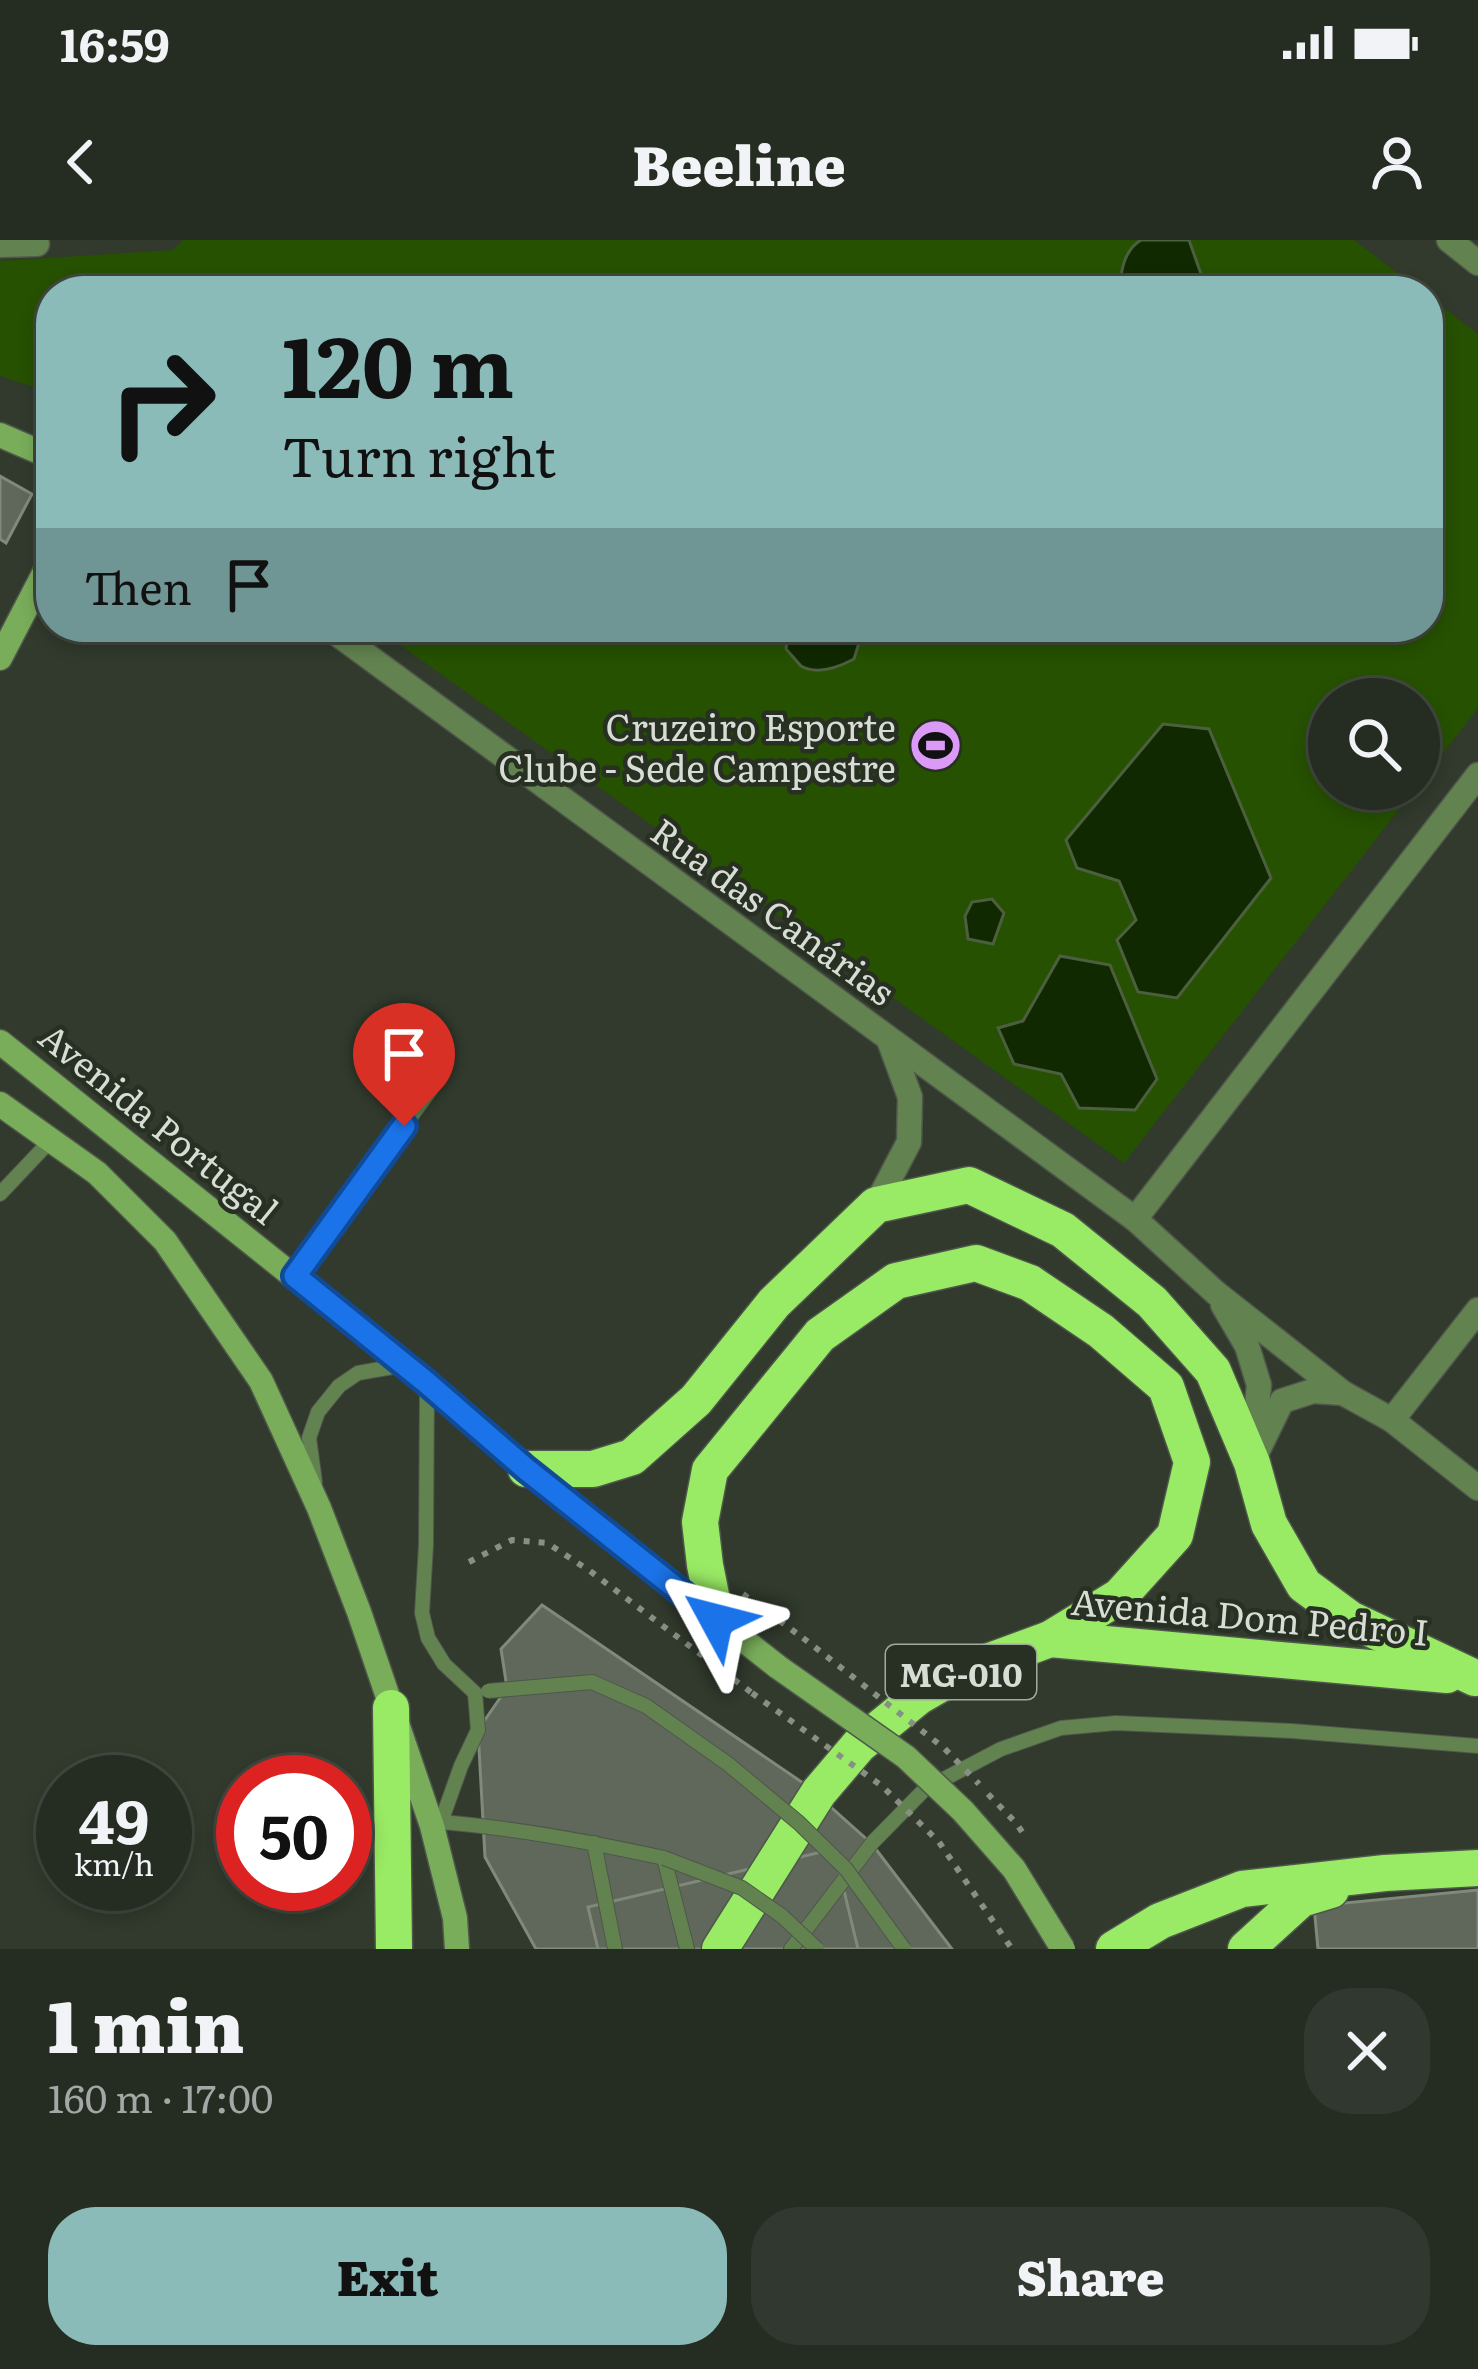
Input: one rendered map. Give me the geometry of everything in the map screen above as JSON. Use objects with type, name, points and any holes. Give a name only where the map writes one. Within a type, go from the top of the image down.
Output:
[{"type":"highway","points":[[526,1469],[593,1469],[632,1456],[696,1400],[774,1303],[876,1205],[969,1185],[1063,1230],[1152,1302],[1213,1371],[1252,1462],[1269,1524],[1304,1585],[1350,1619],[1477,1678]]},
{"type":"highway","points":[[716,1620],[700,1522],[710,1470],[820,1334],[896,1281],[976,1263],[1030,1283],[1101,1331],[1166,1387],[1192,1462],[1175,1535],[1120,1596],[1050,1639]]},
{"type":"highway","name":"Avenida Dom Pedro I","points":[[721,1949],[819,1792],[859,1745],[918,1696],[963,1671],[1050,1639],[1477,1678]]},
{"type":"highway","points":[[391,1708],[394,1949]]},
{"type":"highway","points":[[1114,1949],[1160,1921],[1242,1889],[1478,1868]]},
{"type":"highway","points":[[1246,1949],[1301,1899],[1385,1873]]},
{"type":"main road","points":[[0,435],[36,451]]},
{"type":"main road","points":[[0,658],[36,589]]},
{"type":"main road","name":"Avenida Portugal","points":[[0,1042],[716,1620],[906,1757],[1014,1869],[1063,1949]]},
{"type":"main road","points":[[0,1104],[98,1173],[165,1241],[262,1381],[359,1612],[432,1826],[455,1920],[457,1949]]},
{"type":"street","points":[[1451,240],[1478,263]]},
{"type":"street","points":[[0,245],[37,244]]},
{"type":"street","name":"Rua das Canárias","points":[[348,642],[1135,1219],[1216,1292],[1343,1393],[1392,1420],[1478,1488]]},
{"type":"street","points":[[1135,1219],[1478,775]]},
{"type":"street","name":"Rua das Canárias","points":[[876,1205],[909,1142],[910,1097],[888,1038]]},
{"type":"street","name":"Rua das Canárias","points":[[1216,1292],[1247,1346],[1258,1385],[1252,1462]]},
{"type":"street","points":[[1392,1420],[1478,1310]]},
{"type":"street","points":[[1252,1462],[1282,1401],[1313,1391],[1343,1393]]},
{"type":"lane","points":[[295,1276],[431,1089]]},
{"type":"lane","points":[[0,1194],[51,1140]]},
{"type":"lane","points":[[319,1508],[309,1438],[318,1412],[339,1386],[358,1373],[404,1365]]},
{"type":"lane","points":[[427,1383],[422,1613],[428,1639],[444,1664],[482,1692],[592,1682],[646,1706],[728,1764],[799,1823],[846,1869],[904,1949]]},
{"type":"lane","points":[[441,1822],[478,1730],[482,1692]]},
{"type":"lane","points":[[391,1708],[441,1822],[455,1920]]},
{"type":"lane","points":[[791,1949],[872,1844],[925,1789],[1001,1749],[1061,1728],[1116,1723],[1478,1745]]},
{"type":"lane","points":[[441,1822],[594,1843],[664,1858],[742,1888],[817,1949]]},
{"type":"lane","points":[[594,1843],[615,1949]]},
{"type":"lane","points":[[664,1858],[687,1949]]},
{"type":"path","points":[[469,1562],[512,1540],[547,1544],[590,1571],[882,1786],[939,1842],[1012,1949]]},
{"type":"path","points":[[705,1565],[803,1638]]},
{"type":"green space","points":[[183,240],[1354,240],[1401,276],[36,276],[36,388],[0,376],[0,261],[173,250]]},
{"type":"green space","name":"Cruzeiro Esporte Clube - Sede Campestre","points":[[1443,307],[1478,334],[1478,708],[1440,757],[1440,678],[1308,678],[1308,810],[1399,810],[1124,1163],[396,642],[1443,642]]},
{"type":"shaded area","points":[[1141,240],[1189,240],[1202,276],[1121,276]]},
{"type":"shaded area","points":[[787,642],[859,643],[854,659],[821,670],[801,666],[786,649]]},
{"type":"shaded area","points":[[1163,724],[1209,729],[1271,878],[1177,998],[1138,992],[1117,940],[1136,920],[1119,881],[1077,868],[1066,840]]},
{"type":"shaded area","points":[[992,899],[1004,913],[993,944],[968,939],[965,916],[972,902]]},
{"type":"shaded area","points":[[1060,956],[1110,965],[1157,1079],[1135,1110],[1079,1108],[1061,1074],[1014,1064],[998,1028],[1023,1021]]},
{"type":"building","points":[[0,476],[32,494],[6,543],[0,539]]},
{"type":"building","points":[[542,1605],[806,1785],[872,1844],[952,1949],[536,1949],[485,1857],[478,1730],[507,1688],[501,1649]]},
{"type":"building","points":[[834,1849],[858,1949],[598,1949],[588,1907]]},
{"type":"building","points":[[1478,1890],[1478,1949],[1318,1949],[1314,1906]]},
{"type":"place","name":"Cruzeiro Esporte Clube - Sede Campestre","points":[[935,746]]},
{"type":"route","points":[[404,1126],[295,1276],[716,1620]]}]
